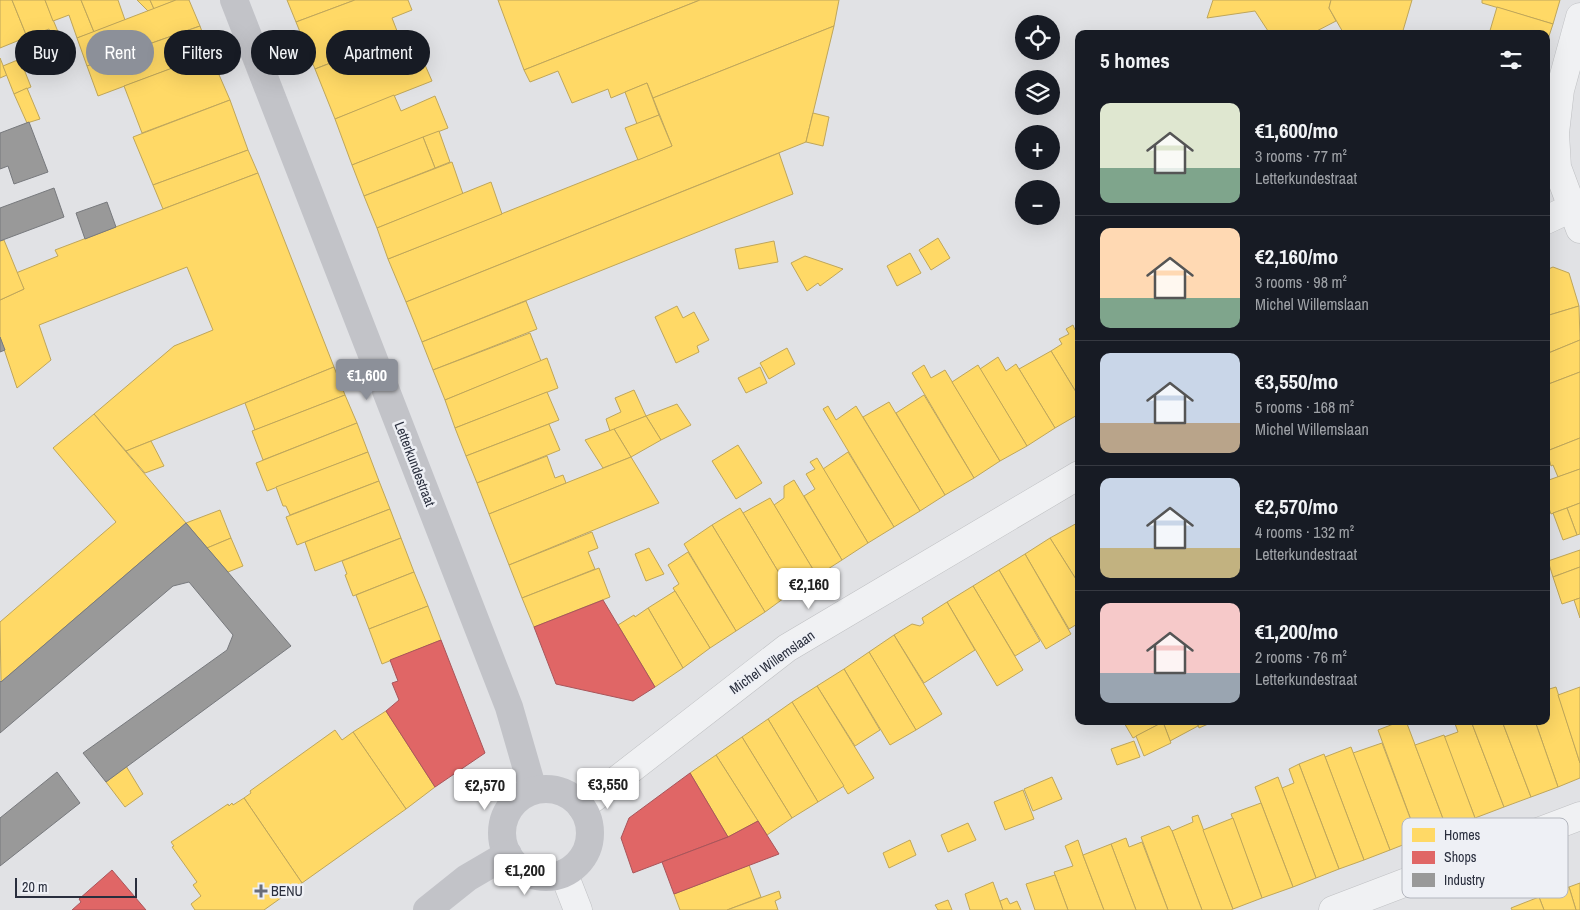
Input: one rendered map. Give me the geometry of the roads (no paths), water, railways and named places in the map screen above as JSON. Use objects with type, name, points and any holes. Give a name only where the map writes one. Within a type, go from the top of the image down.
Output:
[{"type":"street","name":"Letterkundestraat","points":[[234,0],[510,707],[533,790]]},
{"type":"street","points":[[1550,219],[1577,213],[1557,167],[1555,133],[1560,90],[1580,16]]},
{"type":"street","name":"Michel Willemslaan","points":[[582,807],[787,648],[1075,477]]},
{"type":"street","points":[[546,788],[559,790],[571,796],[582,807],[588,817],[590,830],[589,844],[584,856],[575,867],[564,874],[549,878],[534,876],[520,870],[502,844],[502,828],[507,811],[518,799],[533,790],[546,788]]},
{"type":"street","points":[[1568,821],[1580,816]]},
{"type":"street","points":[[427,910],[467,878],[508,854]]},
{"type":"street","points":[[564,874],[578,910]]},
{"type":"street","points":[[1333,910],[1402,884]]},
{"type":"place","name":"BENU","points":[[261,891]]}]
